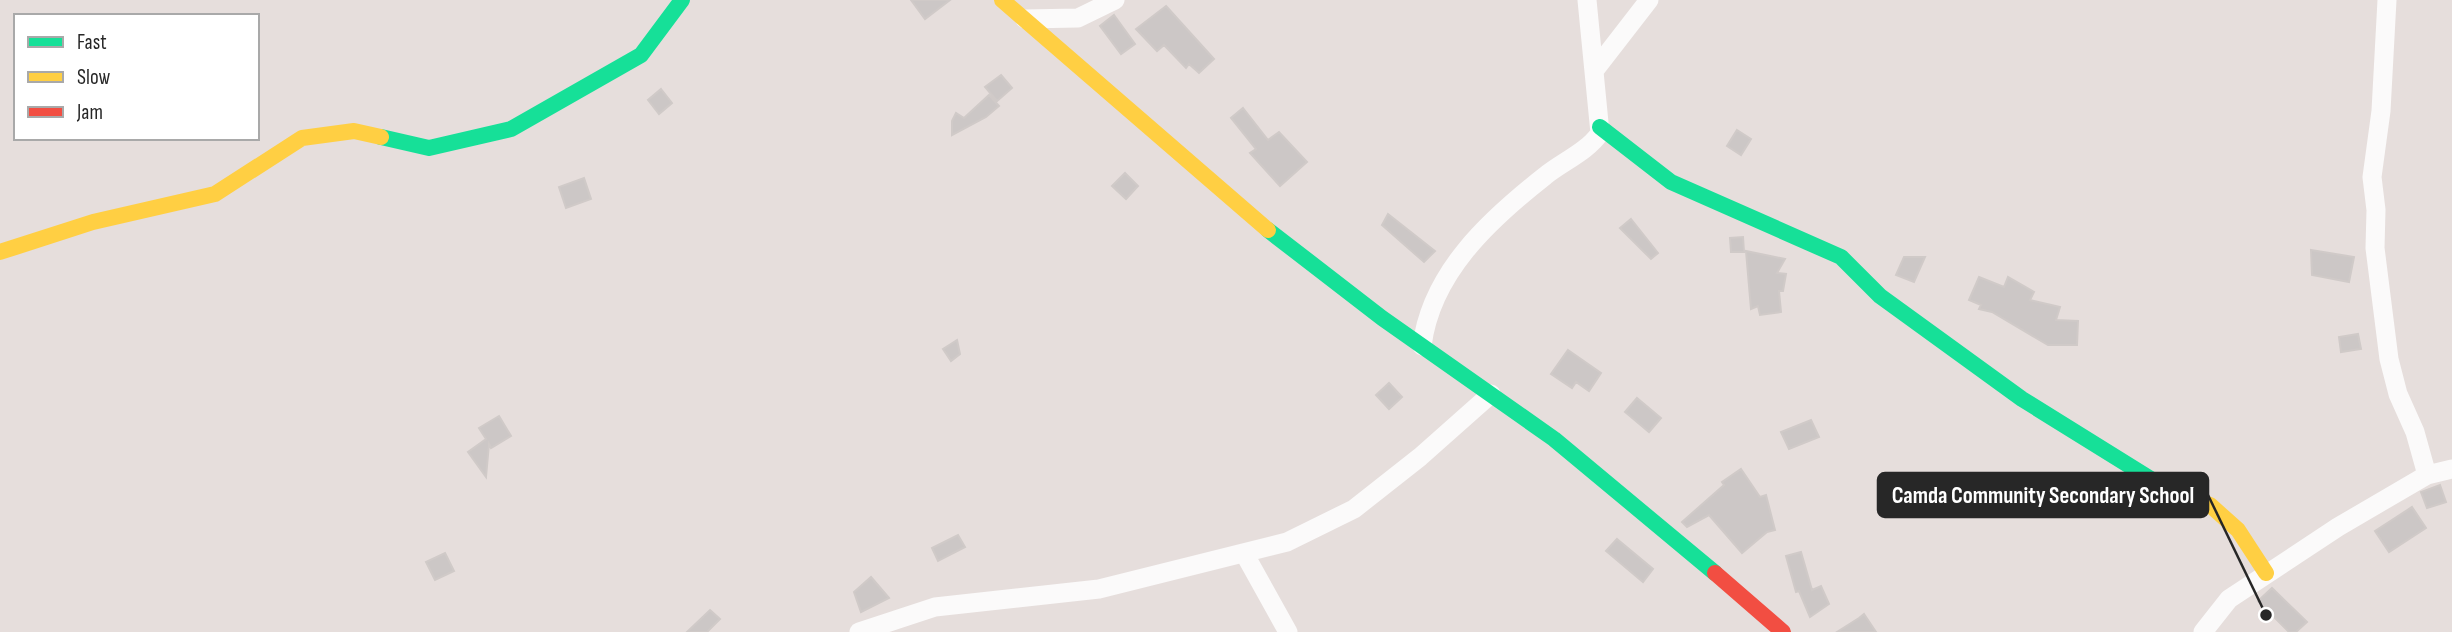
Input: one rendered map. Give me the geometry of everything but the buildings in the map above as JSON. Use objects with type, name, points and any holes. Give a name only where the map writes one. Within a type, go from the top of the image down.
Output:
[{"type":"street","points":[[0,253],[93,222],[215,194],[267,158],[302,138],[354,131],[429,148],[512,129],[641,55],[682,0]]},
{"type":"street","points":[[1002,0],[1240,208],[1319,271],[1614,485],[1783,632]]},
{"type":"street","points":[[1026,19],[1078,18],[1115,0]]},
{"type":"street","points":[[1422,346],[1426,317],[1457,258],[1476,236],[1544,176],[1595,140],[1600,133],[1587,0]]},
{"type":"street","points":[[1594,71],[1648,0]]},
{"type":"street","points":[[2386,0],[2381,111],[2372,177],[2375,248],[2389,359],[2398,394],[2415,432],[2427,475]]},
{"type":"street","points":[[1600,127],[1671,182],[1841,257],[1880,296],[2022,399],[2155,482],[2210,505],[2238,530],[2266,573]]},
{"type":"street","points":[[859,632],[935,607],[1099,589],[1287,542],[1354,509],[1420,457],[1491,394]]},
{"type":"street","points":[[2203,632],[2229,598],[2266,573],[2427,475],[2452,469]]},
{"type":"street","points":[[1244,553],[1288,632]]},
{"type":"traffic: fast","points":[[381,137],[429,148],[511,129],[641,55],[682,0]]},
{"type":"traffic: fast","points":[[1600,127],[1671,182],[1841,257],[1880,296],[2022,399],[2154,481]]},
{"type":"traffic: fast","points":[[1268,230],[1382,318],[1554,439],[1715,573]]},
{"type":"traffic: slow","points":[[1002,0],[1268,230]]},
{"type":"traffic: slow","points":[[0,252],[93,222],[215,194],[302,138],[354,131],[381,137]]},
{"type":"traffic: slow","points":[[2154,481],[2210,505],[2238,530],[2266,573]]},
{"type":"traffic: jam","points":[[1715,573],[1783,632]]},
{"type":"place","name":"Camda Community Secondary School","points":[[2266,615]]}]
